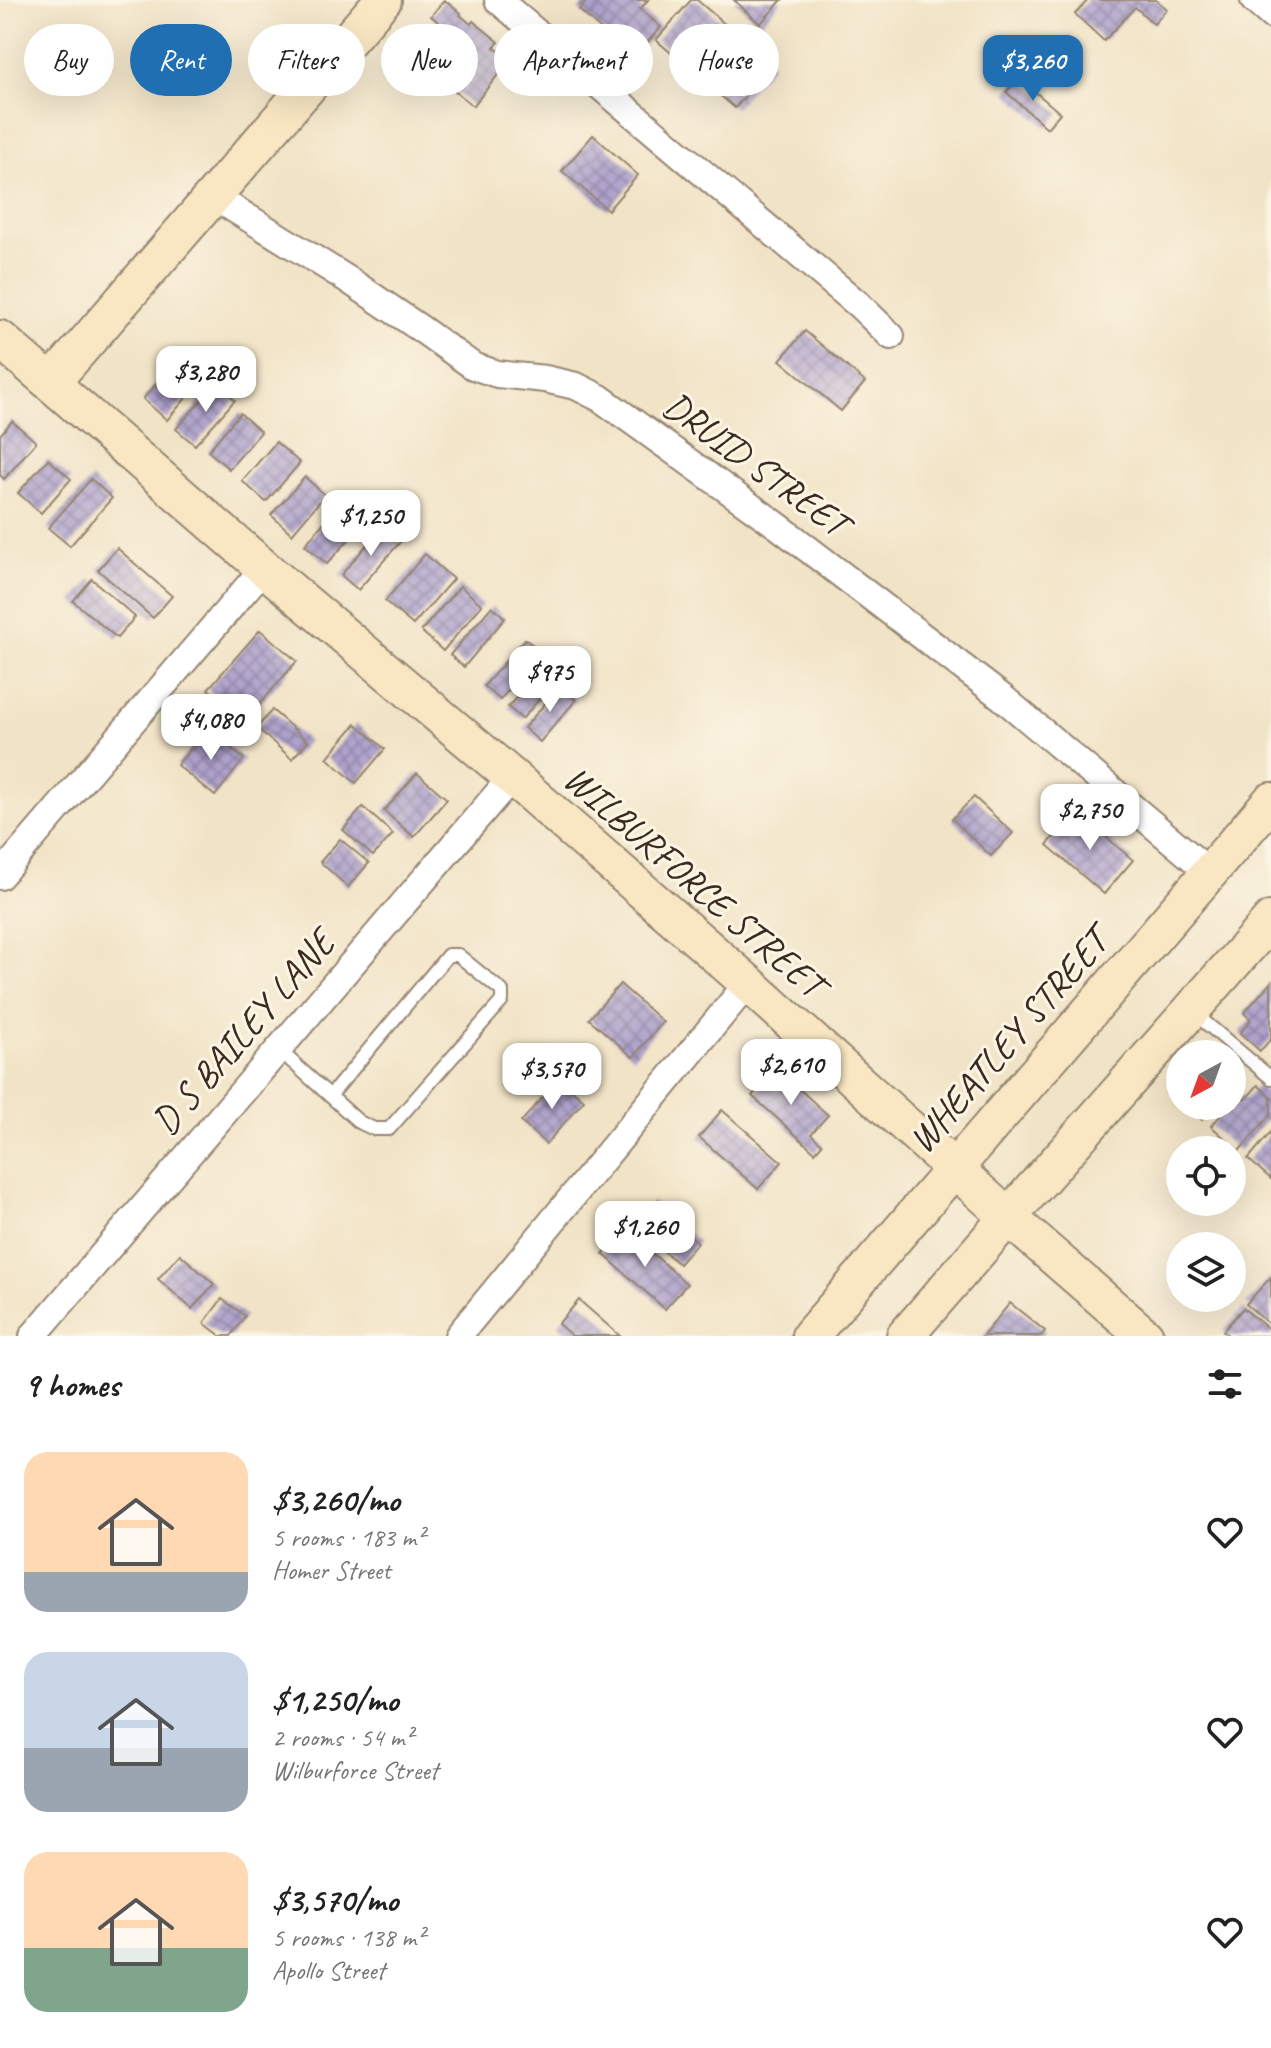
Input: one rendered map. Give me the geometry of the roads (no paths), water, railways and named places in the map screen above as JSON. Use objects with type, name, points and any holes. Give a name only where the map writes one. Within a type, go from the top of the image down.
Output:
[{"type":"street","points":[[51,383],[383,0]]},
{"type":"street","points":[[498,0],[859,305],[891,336]]},
{"type":"street","points":[[1254,0],[1271,15]]},
{"type":"street","name":"DRUID STREET","points":[[213,196],[347,279],[473,366],[497,374],[576,386],[600,398],[778,526],[1003,698],[1209,872]]},
{"type":"street","name":"WILBURFORCE STREET","points":[[2,346],[51,383],[512,777],[1145,1336]]},
{"type":"street","points":[[0,876],[264,568]]},
{"type":"street","name":"D S BAILEY LANE","points":[[33,1336],[512,777]]},
{"type":"street","name":"WHEATLEY STREET","points":[[810,1336],[1271,801]]},
{"type":"street","points":[[905,1336],[1271,920]]},
{"type":"street","points":[[458,1336],[748,983]]},
{"type":"lane","points":[[278,1049],[330,1096],[359,1122],[374,1129],[389,1129],[502,1001],[502,991],[458,955],[448,955],[330,1096]]},
{"type":"lane","points":[[1191,1011],[1271,1078]]}]
